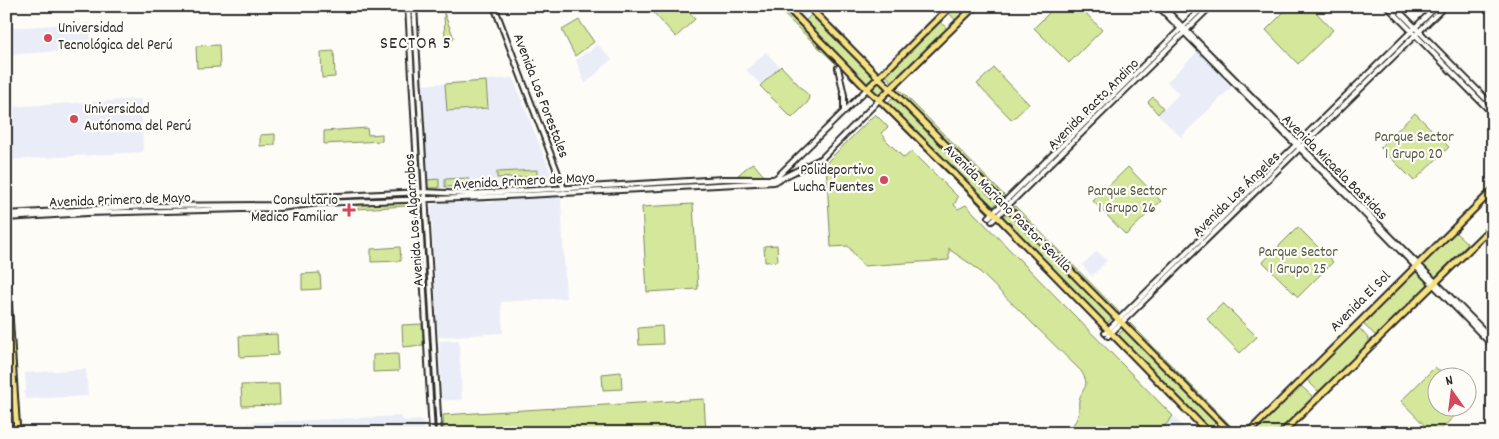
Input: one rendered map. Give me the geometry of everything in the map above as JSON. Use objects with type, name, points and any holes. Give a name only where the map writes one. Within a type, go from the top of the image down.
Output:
[{"type":"main road","name":"Avenida Mariano Pastor Sevilla","points":[[786,6],[867,89],[995,214],[1109,333],[1210,433]]},
{"type":"main road","name":"Avenida Mariano Pastor Sevilla","points":[[808,6],[1231,433]]},
{"type":"main road","name":"Avenida Primero de Mayo","points":[[867,89],[951,6]]},
{"type":"main road","name":"Avenida Primero de Mayo","points":[[879,100],[975,6]]},
{"type":"main road","name":"Avenida El Sol","points":[[1248,433],[1493,190]]},
{"type":"main road","points":[[1282,433],[1493,226]]},
{"type":"main road","points":[[6,268],[17,433]]},
{"type":"street","name":"Avenida Los Algarrobos","points":[[408,6],[432,433]]},
{"type":"street","name":"Avenida Los Algarrobos","points":[[414,6],[439,433]]},
{"type":"street","name":"Avenida Los Forestales","points":[[494,6],[564,191]]},
{"type":"street","name":"Avenida Micaela Bastidas","points":[[1158,6],[1183,29]]},
{"type":"street","name":"Avenida Micaela Bastidas","points":[[1162,6],[1299,147],[1493,340]]},
{"type":"street","name":"Avenida Pacto Andino","points":[[991,219],[1204,6]]},
{"type":"street","name":"Avenida Pacto Andino","points":[[1183,29],[1211,6]]},
{"type":"street","points":[[1387,6],[1493,106]]},
{"type":"street","points":[[1394,6],[1493,114]]},
{"type":"street","name":"Avenida Los Ángeles","points":[[1109,333],[1299,147],[1415,31],[1437,6]]},
{"type":"street","name":"Avenida Los Ángeles","points":[[1415,31],[1445,6]]},
{"type":"street","points":[[838,68],[844,95],[844,112]]},
{"type":"street","name":"Avenida Primero de Mayo","points":[[6,218],[87,213],[280,208],[319,204],[564,191],[723,179],[776,178],[867,89]]},
{"type":"street","name":"Avenida Primero de Mayo","points":[[6,214],[148,206],[277,204],[317,197],[418,192],[467,194],[774,182],[822,158],[879,100]]},
{"type":"street","name":"Avenida Micaela Bastidas","points":[[1434,283],[1493,346]]},
{"type":"street","points":[[424,305],[431,305]]},
{"type":"shaded area","points":[[788,6],[803,6],[809,13],[801,20]]},
{"type":"shaded area","name":"Universidad Tecnológica del Perú","points":[[90,23],[91,49],[6,55],[6,28]]},
{"type":"shaded area","points":[[597,44],[612,59],[585,84],[576,60],[586,52],[588,53]]},
{"type":"shaded area","points":[[1198,51],[1233,86],[1181,137],[1158,115],[1179,94],[1167,82]]},
{"type":"shaded area","points":[[766,52],[780,67],[761,85],[746,70]]},
{"type":"shaded area","points":[[513,78],[554,181],[427,189],[421,85]]},
{"type":"shaded area","name":"Universidad Autónoma del Perú","points":[[141,99],[143,152],[8,160],[6,107]]},
{"type":"shaded area","points":[[561,197],[566,298],[501,302],[503,333],[438,337],[431,206],[433,204],[483,201],[488,203],[496,200]]},
{"type":"shaded area","points":[[1097,251],[1107,261],[1092,276],[1082,265]]},
{"type":"shaded area","points":[[459,340],[462,400],[442,400],[439,341]]},
{"type":"shaded area","points":[[86,369],[88,396],[25,399],[25,373]]},
{"type":"shaded area","points":[[400,416],[406,421],[423,420],[424,433],[165,433],[165,427]]},
{"type":"shaded area","points":[[1173,416],[1190,433],[1159,433]]},
{"type":"green space","points":[[659,6],[683,6],[695,19],[676,37],[653,12]]},
{"type":"green space","points":[[775,6],[781,6],[837,63],[836,64]]},
{"type":"green space","points":[[954,6],[972,6],[957,22],[948,12]]},
{"type":"green space","points":[[1056,6],[1079,6],[1102,30],[1069,63],[1034,28]]},
{"type":"green space","points":[[1290,6],[1310,6],[1333,30],[1298,64],[1266,30]]},
{"type":"green space","points":[[444,13],[454,38],[445,40]]},
{"type":"green space","points":[[812,14],[874,77],[866,86],[804,22]]},
{"type":"green space","points":[[579,20],[594,42],[575,56],[562,30]]},
{"type":"green space","points":[[939,20],[948,30],[892,82],[885,74]]},
{"type":"green space","points":[[219,45],[220,67],[197,68],[196,46]]},
{"type":"green space","points":[[334,51],[335,77],[322,78],[321,52]]},
{"type":"green space","points":[[781,66],[809,96],[808,102],[792,118],[760,86]]},
{"type":"green space","points":[[994,68],[1029,104],[1012,120],[977,84]]},
{"type":"green space","points":[[486,81],[488,108],[447,111],[445,84]]},
{"type":"green space","points":[[878,81],[887,90],[878,96],[870,89]]},
{"type":"green space","points":[[900,90],[1005,196],[1002,199],[930,127],[921,115],[896,93]]},
{"type":"green space","points":[[893,97],[998,202],[991,208],[887,103]]},
{"type":"green space","points":[[1153,97],[1163,108],[1158,114],[1148,102]]},
{"type":"green space","points":[[884,107],[989,211],[987,213],[882,108]]},
{"type":"green space","name":"Parque Sector 1 Grupo 20","points":[[1415,113],[1449,147],[1414,181],[1380,147]]},
{"type":"green space","points":[[875,114],[888,127],[881,133],[885,139],[904,158],[912,151],[958,197],[954,205],[958,209],[966,205],[1173,416],[1159,433],[1067,433],[1078,416],[1079,400],[1086,384],[1081,371],[975,267],[949,248],[949,260],[863,266],[848,246],[831,247],[826,163]]},
{"type":"green space","points":[[367,128],[368,135],[382,134],[382,141],[324,144],[324,131]]},
{"type":"green space","points":[[275,134],[275,145],[260,146],[260,135]]},
{"type":"green space","points":[[753,163],[764,176],[738,175],[751,164]]},
{"type":"green space","name":"Parque Sector 1 Grupo 26","points":[[1128,167],[1161,201],[1126,235],[1093,201]]},
{"type":"green space","points":[[537,170],[537,177],[497,178],[497,172]]},
{"type":"green space","points":[[468,178],[468,186],[445,187],[445,179]]},
{"type":"green space","points":[[439,179],[439,188],[427,188],[427,180]]},
{"type":"green space","points":[[407,202],[407,206],[356,209],[356,205]]},
{"type":"green space","points":[[693,204],[698,289],[647,292],[642,207]]},
{"type":"green space","points":[[1015,206],[1119,312],[1117,314],[1012,209]]},
{"type":"green space","points":[[1009,212],[1114,317],[1107,323],[1002,218]]},
{"type":"green space","points":[[999,221],[1105,328],[1104,329],[998,223]]},
{"type":"green space","name":"Parque Sector 1 Grupo 25","points":[[1298,227],[1333,262],[1298,297],[1263,262]]},
{"type":"green space","points":[[1453,232],[1467,245],[1434,278],[1422,266],[1422,263]]},
{"type":"green space","points":[[777,245],[778,261],[765,262],[764,246]]},
{"type":"green space","points":[[400,247],[401,261],[371,262],[371,249]]},
{"type":"green space","points":[[1416,272],[1428,284],[1375,335],[1364,325],[1363,321]]},
{"type":"green space","points":[[320,273],[321,289],[302,290],[302,274]]},
{"type":"green space","points":[[1223,303],[1257,337],[1240,353],[1207,319]]},
{"type":"green space","points":[[1130,323],[1234,429],[1232,431],[1158,356],[1148,343],[1128,325]]},
{"type":"green space","points":[[422,324],[423,345],[403,347],[402,325]]},
{"type":"green space","points":[[662,326],[663,344],[639,345],[638,328]]},
{"type":"green space","points":[[1125,328],[1228,433],[1213,433],[1118,335]]},
{"type":"green space","points":[[1359,328],[1369,339],[1369,343],[1318,391],[1307,378]]},
{"type":"green space","points":[[277,334],[278,355],[240,357],[239,336]]},
{"type":"green space","points":[[398,354],[399,371],[373,372],[373,355]]},
{"type":"green space","points":[[621,372],[622,389],[603,390],[602,374]]},
{"type":"green space","points":[[1426,376],[1426,416],[1455,416],[1437,433],[1432,433],[1401,401]]},
{"type":"green space","points":[[279,384],[280,405],[242,406],[241,385]]},
{"type":"green space","points":[[1300,385],[1312,396],[1311,400],[1277,433],[1251,433]]},
{"type":"green space","points":[[704,399],[706,433],[444,433],[443,415]]},
{"type":"place","name":"Universidad Tecnológica del Perú","points":[[48,38]]},
{"type":"place","name":"Universidad Autónoma del Perú","points":[[74,119]]},
{"type":"place","name":"Polideportivo Lucha Fuentes","points":[[884,180]]},
{"type":"place","name":"Consultario Medico Familiar","points":[[349,210]]},
{"type":"district","name":"SECTOR 5","points":[[416,44]]}]
